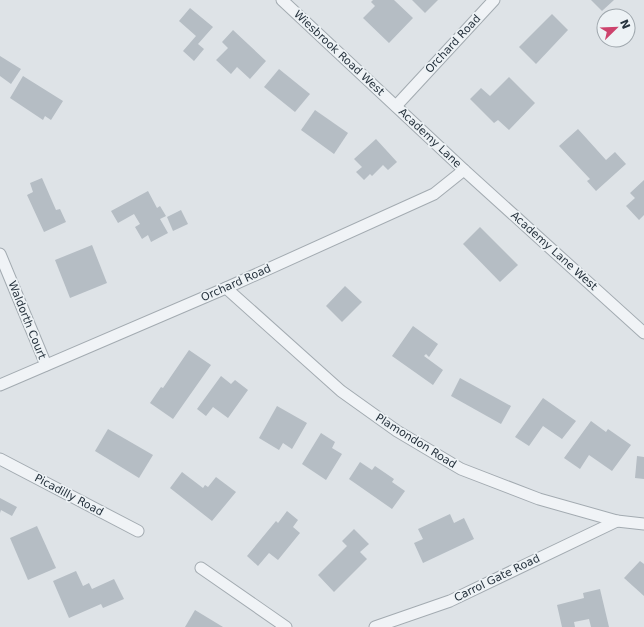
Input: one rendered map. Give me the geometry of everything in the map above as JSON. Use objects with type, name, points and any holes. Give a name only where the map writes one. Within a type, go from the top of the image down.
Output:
[{"type":"street","name":"Wiesbrook Road West","points":[[282,0],[396,106]]},
{"type":"street","name":"Orchard Road","points":[[396,106],[494,0]]},
{"type":"street","name":"Academy Lane","points":[[396,106],[464,170]]},
{"type":"street","name":"Orchard Road","points":[[0,385],[226,288],[434,194],[464,170]]},
{"type":"street","name":"Academy Lane West","points":[[464,170],[644,333]]},
{"type":"street","name":"Waldorth Court","points":[[0,254],[46,364]]},
{"type":"street","name":"Plamondon Road","points":[[226,288],[341,391],[428,451],[461,469],[539,499],[617,521],[644,524]]},
{"type":"street","name":"Picadilly Road","points":[[0,459],[138,531]]},
{"type":"street","name":"Carrol Gate Road","points":[[375,627],[450,601],[617,521]]},
{"type":"street","points":[[201,568],[286,627]]},
{"type":"building","points":[[373,0],[394,0],[413,18],[389,43],[363,18],[375,6],[371,2]]},
{"type":"building","points":[[412,0],[438,0],[425,13]]},
{"type":"building","points":[[591,0],[614,0],[605,8],[599,8]]},
{"type":"building","points":[[190,8],[213,27],[198,44],[204,49],[194,61],[183,51],[196,36],[179,21]]},
{"type":"building","points":[[552,14],[568,30],[536,64],[519,47]]},
{"type":"building","points":[[233,30],[266,61],[250,79],[237,67],[231,74],[216,60],[228,48],[222,42]]},
{"type":"building","points":[[0,56],[21,69],[11,84],[0,76]]},
{"type":"building","points":[[279,69],[310,94],[295,112],[264,87]]},
{"type":"building","points":[[23,76],[63,101],[51,120],[45,116],[43,120],[10,98]]},
{"type":"building","points":[[509,77],[535,103],[509,130],[498,120],[494,123],[470,99],[481,88],[490,96]]},
{"type":"building","points":[[315,110],[348,133],[334,154],[301,130]]},
{"type":"building","points":[[578,129],[606,160],[615,152],[626,164],[596,191],[587,181],[590,179],[559,146]]},
{"type":"building","points":[[376,139],[397,162],[388,170],[383,165],[372,176],[370,174],[364,180],[356,172],[362,167],[354,159]]},
{"type":"building","points":[[42,178],[56,210],[60,209],[66,222],[44,232],[27,195],[33,192],[30,183]]},
{"type":"building","points":[[644,180],[644,215],[639,220],[626,206],[635,198],[630,193]]},
{"type":"building","points":[[148,191],[157,208],[160,206],[166,216],[160,219],[168,233],[151,242],[148,235],[142,239],[135,227],[140,224],[134,214],[118,223],[111,211]]},
{"type":"building","points":[[181,210],[188,224],[173,231],[167,217]]},
{"type":"building","points":[[480,227],[518,265],[500,282],[463,244]]},
{"type":"building","points":[[92,245],[107,283],[70,298],[55,260]]},
{"type":"building","points":[[345,286],[362,302],[342,322],[326,306]]},
{"type":"building","points":[[413,326],[438,344],[429,357],[426,354],[424,356],[443,370],[433,385],[392,356]]},
{"type":"building","points":[[189,350],[211,365],[173,419],[150,403],[161,387],[163,388]]},
{"type":"building","points":[[221,376],[231,384],[235,380],[248,390],[228,418],[213,407],[206,416],[197,409]]},
{"type":"building","points":[[460,378],[511,406],[501,424],[451,396]]},
{"type":"building","points":[[543,398],[576,421],[562,439],[543,426],[529,446],[515,437]]},
{"type":"building","points":[[277,406],[307,423],[292,449],[283,443],[279,450],[259,438]]},
{"type":"building","points":[[591,421],[606,432],[608,429],[631,445],[612,471],[589,455],[580,469],[564,458]]},
{"type":"building","points":[[108,429],[153,455],[139,478],[95,451]]},
{"type":"building","points":[[321,433],[335,442],[332,448],[342,454],[326,480],[302,464]]},
{"type":"building","points":[[637,456],[644,457],[644,479],[635,478]]},
{"type":"building","points":[[360,462],[372,470],[375,466],[394,479],[392,482],[405,491],[392,509],[349,479]]},
{"type":"building","points":[[182,472],[203,488],[205,485],[208,487],[216,477],[236,492],[212,521],[170,488]]},
{"type":"building","points":[[0,498],[17,507],[12,516],[1,510],[0,513]]},
{"type":"building","points":[[287,511],[298,520],[293,527],[300,533],[278,560],[269,553],[258,566],[247,556],[276,521],[278,523]]},
{"type":"building","points":[[450,514],[454,523],[464,518],[474,539],[423,563],[414,543],[423,539],[418,529]]},
{"type":"building","points":[[37,526],[56,568],[28,580],[10,538]]},
{"type":"building","points":[[354,529],[369,544],[360,552],[367,559],[334,592],[318,575],[347,546],[342,541]]},
{"type":"building","points":[[640,561],[644,564],[644,596],[624,578]]},
{"type":"building","points":[[76,571],[83,586],[89,583],[92,589],[114,579],[124,599],[103,608],[101,604],[69,618],[53,581]]},
{"type":"building","points":[[600,589],[609,627],[591,627],[589,619],[574,622],[575,627],[562,627],[557,605],[584,598],[583,593]]},
{"type":"building","points":[[195,610],[223,627],[185,627]]}]
